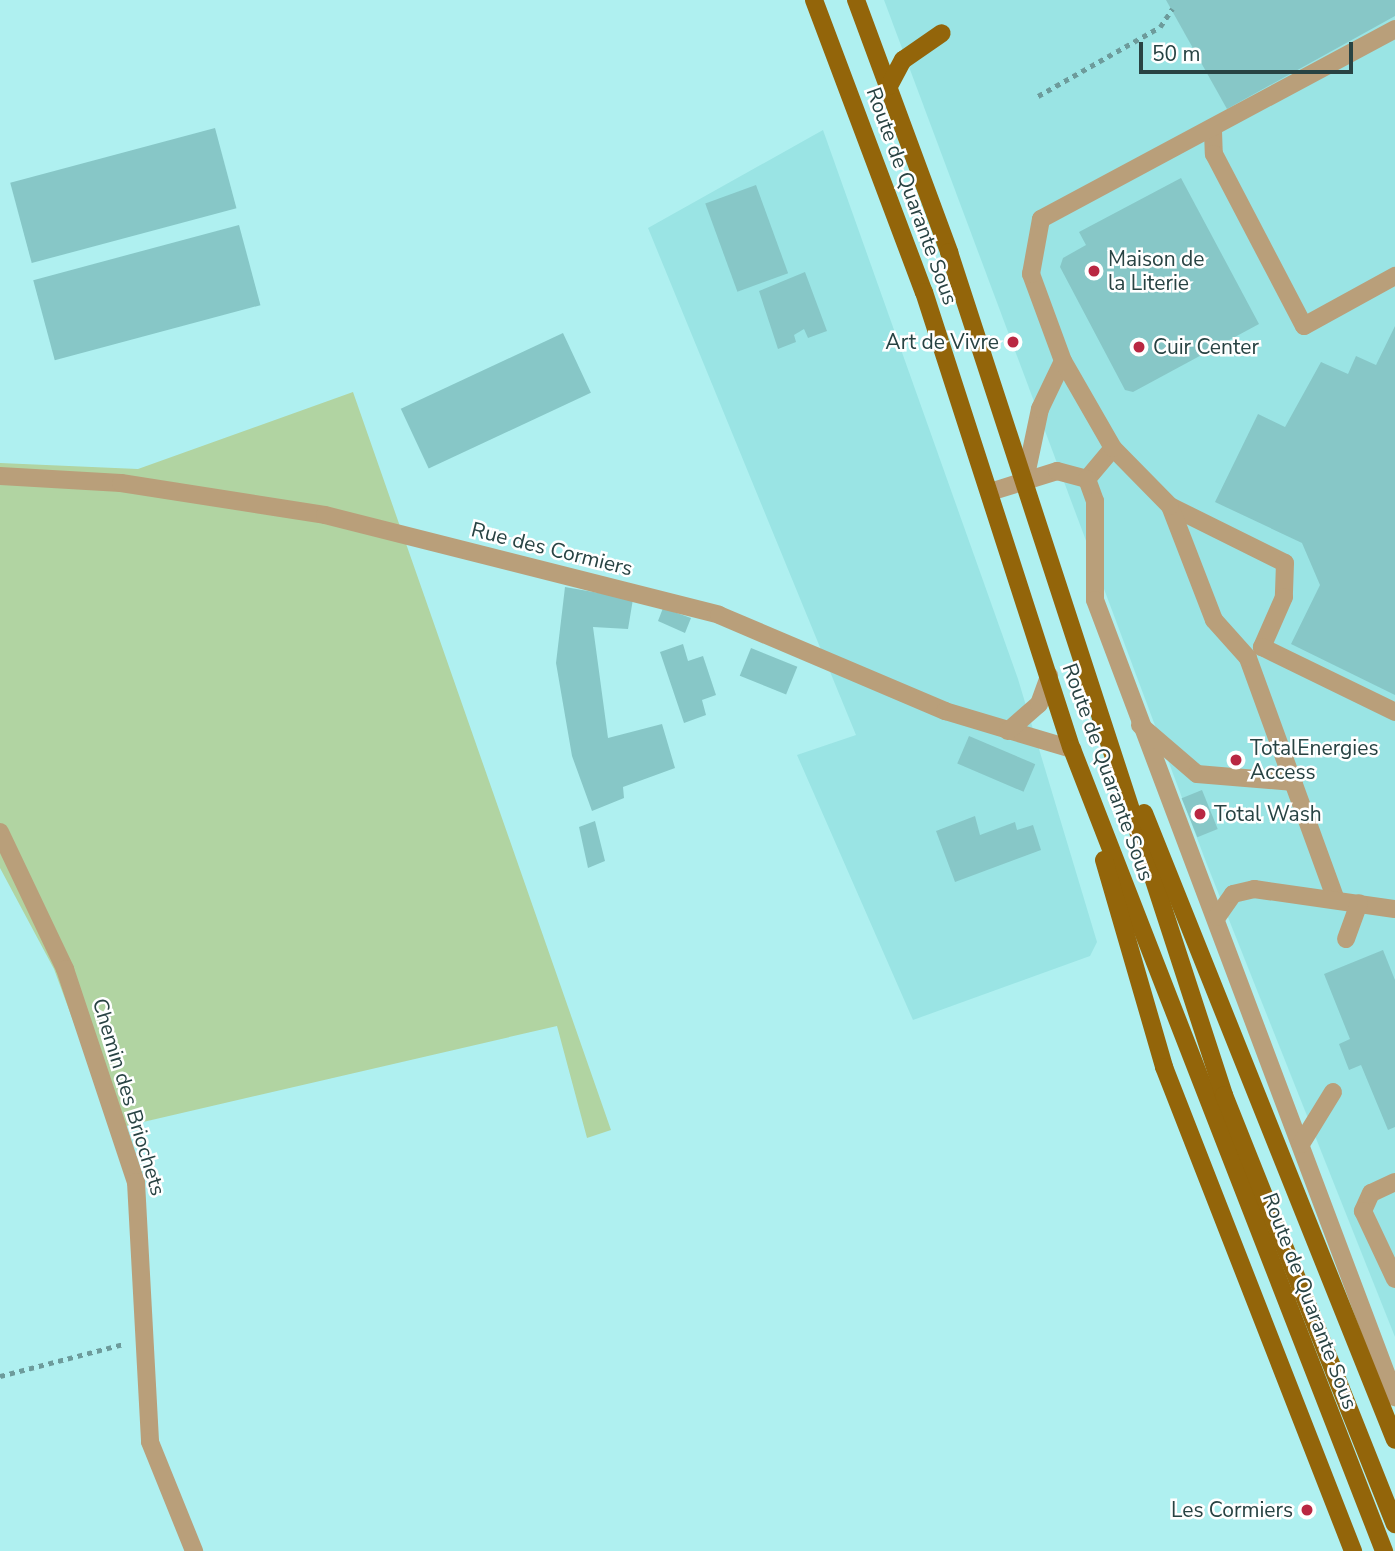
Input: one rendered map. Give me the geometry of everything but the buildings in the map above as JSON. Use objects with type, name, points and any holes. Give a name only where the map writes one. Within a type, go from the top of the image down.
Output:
[{"type":"main road","name":"Route de Quarante Sous","points":[[814,0],[924,292],[1072,750],[1384,1551]]},
{"type":"main road","name":"Route de Quarante Sous","points":[[856,0],[889,86],[1025,480],[1224,1095],[1395,1524]]},
{"type":"main road","points":[[889,86],[903,60],[942,33]]},
{"type":"main road","points":[[1096,699],[1395,1440]]},
{"type":"main road","points":[[1072,750],[1164,1067],[1353,1551]]},
{"type":"street","points":[[1336,900],[1294,782],[1255,652],[1284,597],[1284,563],[1170,506],[1114,447],[1063,361],[1031,274],[1041,219],[1213,131],[1395,29]]},
{"type":"street","points":[[1213,131],[1214,154],[1304,327],[1395,276]]},
{"type":"street","points":[[1025,480],[1040,409],[1063,361]]},
{"type":"street","points":[[1087,479],[1114,447]]},
{"type":"street","points":[[989,492],[1057,471],[1087,479]]},
{"type":"street","name":"Rue des Cormiers","points":[[0,476],[121,482],[325,515],[614,588],[719,615],[1008,731],[1072,750]]},
{"type":"street","points":[[1087,479],[1095,501],[1095,600],[1138,724],[1217,917],[1395,1397]]},
{"type":"street","points":[[1170,506],[1214,620],[1255,652],[1395,712]]},
{"type":"street","points":[[1008,731],[1039,704],[1049,676]]},
{"type":"street","points":[[1138,724],[1197,774],[1294,782]]},
{"type":"street","name":"Chemin des Briochets","points":[[0,832],[61,957],[136,1182],[146,1281],[143,1342],[150,1442],[194,1551]]},
{"type":"street","points":[[1217,917],[1233,894],[1254,889],[1394,906]]},
{"type":"street","points":[[1346,939],[1359,903]]},
{"type":"street","points":[[1301,1143],[1333,1092]]},
{"type":"street","points":[[1395,1182],[1371,1193],[1363,1211],[1395,1279]]},
{"type":"path","points":[[1038,96],[1160,27],[1171,9]]},
{"type":"path","points":[[0,1376],[96,1346],[143,1342]]},
{"type":"shaded area","points":[[884,0],[1395,0],[1395,1337],[1206,862]]},
{"type":"shaded area","points":[[823,130],[1018,679],[1097,942],[1090,956],[913,1020],[797,755],[856,735],[648,228]]},
{"type":"green space","points":[[353,392],[611,1130],[587,1138],[557,1026],[113,1129],[54,969],[0,868],[0,463],[138,469]]},
{"type":"place","name":"Maison de la Literie","points":[[1094,271]]},
{"type":"place","name":"Art de Vivre","points":[[1013,342]]},
{"type":"place","name":"Cuir Center","points":[[1139,347]]},
{"type":"place","name":"TotalEnergies Access","points":[[1236,760]]},
{"type":"place","name":"Total Wash","points":[[1200,814]]},
{"type":"place","name":"Les Cormiers","points":[[1307,1510]]}]
